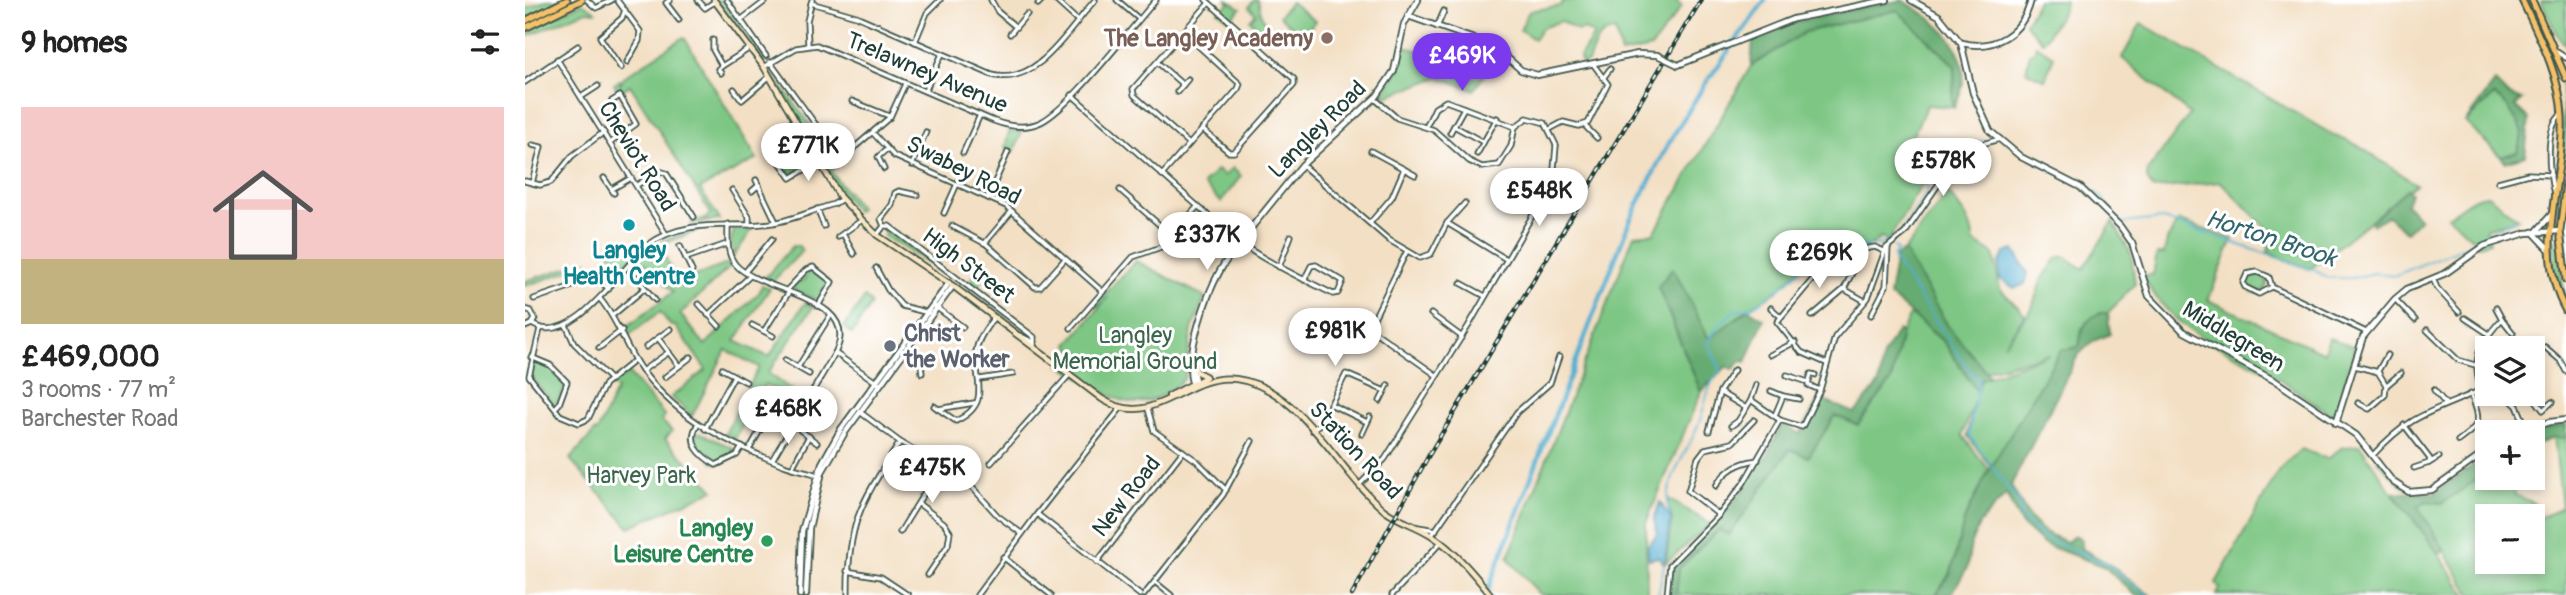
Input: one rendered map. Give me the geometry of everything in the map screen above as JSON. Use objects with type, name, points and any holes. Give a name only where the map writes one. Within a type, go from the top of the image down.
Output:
[{"type":"main road","points":[[525,21],[566,0]]},
{"type":"main road","points":[[525,28],[584,0]]},
{"type":"main road","points":[[2522,0],[2553,71],[2562,114],[2561,162],[2551,215],[2549,248],[2552,277],[2566,311]]},
{"type":"main road","points":[[2532,0],[2564,65],[2566,78]]},
{"type":"main road","name":"High Street","points":[[715,1],[764,68],[817,162],[842,198],[862,220],[877,235],[951,285],[1120,409]]},
{"type":"main road","points":[[2566,182],[2560,231],[2566,280]]},
{"type":"main road","points":[[1191,359],[1197,372],[1206,377],[1217,378]]},
{"type":"main road","points":[[1120,409],[1148,409],[1206,377]]},
{"type":"main road","name":"Station Road","points":[[1195,383],[1217,378],[1251,381],[1267,388],[1288,404],[1383,509],[1441,542],[1491,595]]},
{"type":"street","points":[[584,0],[594,8],[614,0],[640,31],[639,41],[627,62]]},
{"type":"street","points":[[670,0],[666,3],[679,20]]},
{"type":"street","points":[[698,0],[705,8],[715,1]]},
{"type":"street","points":[[727,0],[767,56]]},
{"type":"street","points":[[742,19],[767,0]]},
{"type":"street","points":[[915,42],[927,13],[939,0]]},
{"type":"street","points":[[991,0],[998,12],[1016,27]]},
{"type":"street","points":[[1055,0],[1077,20]]},
{"type":"street","points":[[764,68],[796,48],[808,45],[807,22],[811,1],[841,10],[992,75],[1015,76],[1040,63],[1095,0]]},
{"type":"street","points":[[1117,0],[1139,19]]},
{"type":"street","name":"Trelawney Avenue","points":[[808,45],[826,48],[1010,127],[1039,123],[1059,109],[1156,0]]},
{"type":"street","name":"Langley Road","points":[[1243,238],[1302,165],[1375,99],[1394,71],[1408,16],[1419,0]]},
{"type":"street","points":[[1408,16],[1494,46],[1527,73],[1537,75],[1638,54],[1657,55],[1678,65],[1719,51],[1793,19],[1887,0]]},
{"type":"street","points":[[1911,0],[1938,16],[1961,43],[1988,46],[2006,38],[2025,20],[2031,0]]},
{"type":"street","points":[[1189,144],[1133,95],[1133,89],[1207,2],[1294,79],[1294,85],[1234,152],[1229,152],[1202,129]]},
{"type":"street","points":[[621,68],[600,37],[622,18],[625,10]]},
{"type":"street","points":[[1437,27],[1444,11]]},
{"type":"street","points":[[1010,34],[1027,14]]},
{"type":"street","points":[[1162,175],[1240,83],[1183,32]]},
{"type":"street","points":[[713,40],[713,50],[722,66]]},
{"type":"street","name":"Middlegreen","points":[[1961,43],[1973,93],[1990,131],[2021,157],[2080,187],[2120,226],[2132,243],[2149,296],[2172,322],[2196,340],[2277,382],[2356,435],[2393,482],[2409,492],[2432,490],[2475,460]]},
{"type":"street","points":[[525,82],[578,46]]},
{"type":"street","points":[[721,73],[718,69],[750,48]]},
{"type":"street","points":[[2555,51],[2566,58]]},
{"type":"street","points":[[925,91],[942,54]]},
{"type":"street","name":"Cheviot Road","points":[[557,58],[666,234]]},
{"type":"street","points":[[770,62],[837,157],[844,158],[890,117],[906,83]]},
{"type":"street","points":[[1157,62],[1183,85]]},
{"type":"street","points":[[1585,126],[1608,84],[1593,64]]},
{"type":"street","points":[[2553,71],[2564,65]]},
{"type":"street","points":[[1604,77],[1610,69]]},
{"type":"street","points":[[734,89],[742,100],[769,78]]},
{"type":"street","points":[[1177,92],[1188,79]]},
{"type":"street","name":"Cheviot Road","points":[[581,97],[598,86]]},
{"type":"street","points":[[1072,94],[1236,240],[1238,249]]},
{"type":"street","points":[[610,143],[636,124],[620,96],[612,101]]},
{"type":"street","points":[[1360,484],[1385,459],[1462,337],[1553,180],[1556,147],[1550,129],[1533,118],[1521,121],[1515,127],[1506,156],[1499,165],[1492,167],[1469,162],[1458,154],[1443,136],[1426,126],[1397,118],[1375,99]]},
{"type":"street","points":[[852,101],[890,117]]},
{"type":"street","points":[[1426,126],[1439,103],[1450,102],[1515,127]]},
{"type":"street","points":[[1450,133],[1464,108]]},
{"type":"street","points":[[2555,197],[2551,175],[2552,131],[2555,120],[2562,114]]},
{"type":"street","points":[[963,153],[980,115]]},
{"type":"street","points":[[1477,154],[1497,118]]},
{"type":"street","points":[[793,121],[788,126],[812,166]]},
{"type":"street","points":[[1550,129],[1568,121],[1585,126],[1597,138]]},
{"type":"street","points":[[1454,126],[1483,142]]},
{"type":"street","points":[[525,181],[551,183],[572,156],[604,132]]},
{"type":"street","points":[[912,165],[926,132]]},
{"type":"street","name":"Swabey Road","points":[[873,133],[887,149],[912,165],[1012,211],[1104,292]]},
{"type":"street","points":[[1751,400],[1780,420],[1802,427],[1820,390],[1835,337],[1865,301],[1886,249],[1905,233],[1951,166],[1975,146],[2000,139]]},
{"type":"street","points":[[532,145],[541,147],[532,183]]},
{"type":"street","points":[[884,169],[878,157],[887,149]]},
{"type":"street","points":[[1371,151],[1415,175]]},
{"type":"street","points":[[988,198],[1007,152]]},
{"type":"street","points":[[782,165],[804,153]]},
{"type":"street","points":[[775,155],[793,178],[817,162]]},
{"type":"street","points":[[1302,165],[1407,251],[1426,258],[1431,254],[1447,223],[1465,203]]},
{"type":"street","points":[[1370,223],[1392,197],[1404,169]]},
{"type":"street","points":[[636,185],[659,171],[666,173],[694,217]]},
{"type":"street","points":[[2498,182],[2528,174],[2551,175]]},
{"type":"street","points":[[604,178],[613,191],[631,178]]},
{"type":"street","points":[[756,180],[776,222]]},
{"type":"street","points":[[944,213],[957,184]]},
{"type":"street","points":[[752,191],[759,185]]},
{"type":"street","points":[[732,190],[749,217],[749,226]]},
{"type":"street","points":[[1120,190],[1172,236]]},
{"type":"street","points":[[877,235],[884,226],[881,219],[892,205],[895,193],[899,191],[917,195]]},
{"type":"street","points":[[533,324],[540,328],[566,325],[600,299],[647,245],[666,234],[699,226],[749,226],[776,222],[842,198]]},
{"type":"street","points":[[1071,328],[1133,257],[1161,247],[1198,206]]},
{"type":"street","points":[[817,209],[824,226]]},
{"type":"street","points":[[985,243],[1012,211]]},
{"type":"street","points":[[2535,232],[2551,215]]},
{"type":"street","points":[[838,237],[862,220]]},
{"type":"street","points":[[1447,223],[1506,259]]},
{"type":"street","points":[[728,224],[730,255],[745,272],[818,306],[838,321],[842,337],[772,460]]},
{"type":"street","name":"High Street","points":[[884,226],[899,234],[991,302],[1034,337],[1033,344]]},
{"type":"street","points":[[952,226],[985,243],[1035,287],[1040,287],[1065,258]]},
{"type":"street","points":[[2336,423],[2366,332],[2395,299],[2407,289],[2433,279],[2484,246],[2535,232],[2560,231]]},
{"type":"street","points":[[2535,232],[2549,248]]},
{"type":"street","points":[[843,234],[854,254]]},
{"type":"street","points":[[1279,267],[1291,236]]},
{"type":"street","points":[[1236,240],[1243,238],[1246,247],[1279,267],[1304,280],[1333,294],[1338,293],[1343,281],[1316,265],[1311,266],[1304,280]]},
{"type":"street","points":[[745,272],[772,239]]},
{"type":"street","points":[[686,258],[728,243]]},
{"type":"street","points":[[680,246],[692,271]]},
{"type":"street","points":[[1195,383],[1191,359],[1201,317],[1222,270],[1238,249],[1246,247]]},
{"type":"street","points":[[1826,363],[1801,352],[1777,324],[1780,316],[1838,249]]},
{"type":"street","points":[[1812,316],[1845,289],[1864,249],[1886,249]]},
{"type":"street","points":[[1871,314],[1886,286],[1886,249]]},
{"type":"street","points":[[1407,251],[1371,324],[1372,330],[1436,375]]},
{"type":"street","points":[[764,331],[788,291],[806,270],[813,267],[832,282],[818,306]]},
{"type":"street","points":[[876,268],[902,306],[930,313]]},
{"type":"street","points":[[2272,287],[2259,294],[2245,287],[2243,283],[2247,274],[2257,272],[2269,277],[2272,287],[2366,332]]},
{"type":"street","points":[[708,315],[750,275]]},
{"type":"street","points":[[636,277],[655,300]]},
{"type":"street","points":[[534,299],[596,278],[602,280],[609,289]]},
{"type":"street","points":[[2433,279],[2437,288],[2459,312]]},
{"type":"street","points":[[1461,283],[1485,296]]},
{"type":"street","points":[[800,595],[802,531],[818,475],[858,410],[951,285]]},
{"type":"street","points":[[614,315],[645,288]]},
{"type":"street","points":[[1845,289],[1865,301]]},
{"type":"street","points":[[600,299],[614,315],[642,372],[679,412],[697,425],[742,447],[792,468],[818,475]]},
{"type":"street","points":[[2395,299],[2415,320]]},
{"type":"street","points":[[699,304],[719,326]]},
{"type":"street","points":[[935,306],[963,327]]},
{"type":"street","points":[[1771,308],[1780,316]]},
{"type":"street","points":[[2496,308],[2513,333]]},
{"type":"street","points":[[525,309],[533,313],[533,324]]},
{"type":"street","points":[[1431,314],[1462,337]]},
{"type":"street","points":[[798,367],[830,315]]},
{"type":"street","points":[[975,403],[936,407],[956,421],[975,403],[981,391],[975,353],[994,317]]},
{"type":"street","points":[[2465,318],[2489,334],[2502,319]]},
{"type":"street","points":[[525,327],[533,324]]},
{"type":"street","points":[[566,325],[575,343],[611,380]]},
{"type":"street","points":[[752,325],[773,336]]},
{"type":"street","points":[[540,328],[539,340],[531,357],[529,376],[560,415],[583,424],[605,384],[635,360]]},
{"type":"street","points":[[646,347],[670,329]]},
{"type":"street","points":[[2427,330],[2458,360],[2475,365]]},
{"type":"street","points":[[599,348],[622,331]]},
{"type":"street","points":[[657,338],[679,366]]},
{"type":"street","points":[[1770,355],[1795,342]]},
{"type":"street","points":[[907,344],[921,357],[922,373]]},
{"type":"street","points":[[2545,347],[2560,360],[2566,372]]},
{"type":"street","points":[[642,372],[669,352]]},
{"type":"street","points":[[835,353],[878,383]]},
{"type":"street","points":[[2378,372],[2387,355]]},
{"type":"street","points":[[531,357],[549,365],[567,382],[568,386],[555,408]]},
{"type":"street","points":[[664,377],[691,357]]},
{"type":"street","points":[[1432,535],[1517,412],[1549,383],[1559,357]]},
{"type":"street","points":[[786,360],[809,374]]},
{"type":"street","points":[[2355,366],[2378,372],[2384,377],[2386,385],[2385,395],[2369,410],[2358,403]]},
{"type":"street","points":[[722,369],[746,382]]},
{"type":"street","points":[[1709,431],[1721,393],[1734,370]]},
{"type":"street","points":[[2386,385],[2401,373]]},
{"type":"street","points":[[980,379],[1013,374]]},
{"type":"street","points":[[991,463],[1070,374]]},
{"type":"street","points":[[1312,430],[1321,423],[1346,374],[1385,391]]},
{"type":"street","points":[[1808,382],[1811,374],[1815,375]]},
{"type":"street","points":[[1787,375],[1808,382],[1820,390]]},
{"type":"street","points":[[705,429],[734,376]]},
{"type":"street","points":[[1380,401],[1388,385]]},
{"type":"street","points":[[1731,426],[1751,400],[1756,385]]},
{"type":"street","points":[[2434,390],[2445,403]]},
{"type":"street","points":[[1771,391],[1799,398]]},
{"type":"street","points":[[2373,454],[2403,425],[2445,403],[2475,392]]},
{"type":"street","points":[[1721,393],[1746,408]]},
{"type":"street","points":[[2458,441],[2477,426],[2480,418],[2470,394]]},
{"type":"street","points":[[1775,415],[1783,396]]},
{"type":"street","points":[[2540,406],[2543,410],[2552,402]]},
{"type":"street","points":[[764,404],[781,415]]},
{"type":"street","points":[[1330,404],[1367,422]]},
{"type":"street","points":[[749,450],[772,409]]},
{"type":"street","points":[[978,594],[1021,533],[1120,409]]},
{"type":"street","points":[[1148,409],[1154,431],[1183,451],[1226,490]]},
{"type":"street","points":[[858,410],[900,442],[963,476],[998,516],[1021,533]]},
{"type":"street","points":[[1361,434],[1370,416]]},
{"type":"street","points":[[1719,515],[1688,491],[1698,458],[1705,449],[1731,443],[1754,420]]},
{"type":"street","points":[[1667,595],[1670,565],[1719,515],[1758,460],[1780,420]]},
{"type":"street","points":[[2545,425],[2566,420]]},
{"type":"street","points":[[697,425],[691,438],[693,444],[716,465],[737,454],[742,447]]},
{"type":"street","points":[[2403,425],[2430,459],[2429,463]]},
{"type":"street","points":[[800,430],[817,443]]},
{"type":"street","points":[[792,468],[809,436]]},
{"type":"street","points":[[1037,514],[1142,595],[1226,490],[1252,441]]},
{"type":"street","points":[[848,595],[849,541],[855,519],[865,497],[900,442]]},
{"type":"street","name":"New Road","points":[[1097,562],[1183,451]]},
{"type":"street","points":[[2414,468],[2439,457]]},
{"type":"street","points":[[1716,486],[1722,475],[1745,462],[1758,460]]},
{"type":"street","points":[[900,532],[942,464]]},
{"type":"street","points":[[806,595],[809,528],[818,475]]},
{"type":"street","points":[[919,504],[944,523],[950,532],[948,545],[928,575]]},
{"type":"street","points":[[1418,527],[1436,530]]},
{"type":"street","points":[[1392,595],[1441,542]]},
{"type":"street","points":[[1003,557],[1051,595]]},
{"type":"street","points":[[847,571],[881,577],[908,595]]},
{"type":"street","points":[[1155,582],[1171,595]]},
{"type":"green space","points":[[547,0],[563,0],[525,19],[525,9]]},
{"type":"green space","points":[[717,0],[723,0],[734,14],[730,15],[735,15],[765,60],[763,62]]},
{"type":"green space","points":[[1227,0],[1241,8],[1230,20],[1218,11],[1229,4]]},
{"type":"green space","points":[[1254,0],[1258,0],[1262,17],[1269,27],[1264,33],[1250,20],[1256,14],[1249,7]]},
{"type":"green space","points":[[1564,0],[1675,0],[1682,6],[1651,48],[1621,54],[1615,31],[1609,32],[1597,42],[1588,62],[1581,64],[1580,57],[1594,35],[1584,29],[1578,31],[1561,21],[1542,28],[1534,39],[1520,30],[1529,11],[1560,6]]},
{"type":"green space","points":[[1902,0],[1936,23],[1954,44],[1960,56],[1963,83],[1954,108],[1955,66],[1897,10],[1805,32],[1751,66],[1753,40],[1795,22]]},
{"type":"green space","points":[[2038,0],[2065,0],[2064,9],[2043,42],[2025,24]]},
{"type":"green space","points":[[2541,0],[2566,0],[2566,45],[2558,37]]},
{"type":"green space","points":[[1291,2],[1315,21],[1303,36],[1279,16]]},
{"type":"green space","points":[[582,3],[597,12],[586,11],[525,37],[525,32]]},
{"type":"green space","points":[[1897,10],[1955,66],[1952,107],[1927,105],[1909,143],[1933,166],[1888,241],[1881,238],[1865,249],[1825,245],[1776,292],[1748,309],[1709,340],[1672,269],[1658,287],[1701,392],[1646,523],[1647,595],[1540,595],[1508,558],[1634,235],[1654,233],[1751,66],[1805,32]]},
{"type":"green space","points":[[2141,23],[2335,136],[2357,145],[2416,184],[2310,269],[2268,253],[2271,233],[2221,182],[2153,189],[2147,179],[2148,170],[2190,114],[2122,58]]},
{"type":"green space","points":[[1452,36],[1498,54],[1474,90],[1439,77],[1381,98],[1398,70],[1403,46],[1423,52],[1430,44],[1445,50]]},
{"type":"green space","points":[[684,37],[757,159],[700,189],[720,220],[690,224],[701,219],[707,221],[704,219],[711,214],[630,85],[619,92],[614,84],[620,80],[620,86],[624,77]]},
{"type":"green space","points":[[2036,45],[2054,56],[2045,80],[2026,71],[2030,52],[2034,52]]},
{"type":"green space","points":[[769,70],[838,161],[838,165],[828,173],[831,172],[860,208],[856,211],[827,175]]},
{"type":"green space","points":[[2560,73],[2566,111],[2565,152],[2559,187],[2563,126]]},
{"type":"green space","points":[[2495,82],[2507,94],[2522,100],[2515,106],[2529,119],[2525,156],[2505,162],[2501,157],[2517,152],[2523,131],[2508,107],[2494,95],[2465,122]]},
{"type":"green space","points":[[2494,95],[2508,107],[2523,131],[2517,152],[2501,157],[2465,122]]},
{"type":"green space","points":[[1009,131],[1022,132],[1014,151],[1005,148]]},
{"type":"green space","points":[[803,156],[809,165],[791,176],[784,166]]},
{"type":"green space","points":[[1232,168],[1241,176],[1221,202],[1203,184],[1217,170],[1224,176]]},
{"type":"green space","points":[[2407,189],[2411,194],[2406,204],[2420,219],[2406,232],[2388,216],[2372,225],[2371,222]]},
{"type":"green space","points":[[1948,192],[1968,221],[1973,241],[1994,254],[2000,289],[2025,314],[2004,345],[2032,308],[2041,281],[2057,258],[2065,256],[2083,269],[2113,222],[2131,254],[2135,284],[2108,313],[2099,313],[2082,328],[2079,347],[2061,350],[1991,467],[1967,435],[1975,400],[1962,435],[1989,470],[1965,518],[1951,572],[1936,595],[1676,595],[1679,568],[1719,530],[1729,535],[1790,448],[1808,457],[1835,416],[1858,424],[1891,381],[1902,332],[1910,314],[1944,342],[1977,391],[1981,379],[2049,354],[1984,371],[1949,328],[1904,251]]},
{"type":"green space","points":[[2488,195],[2518,219],[2486,229],[2490,242],[2479,245],[2448,216],[2472,200]]},
{"type":"green space","points":[[2179,221],[2233,239],[2208,300],[2324,353],[2329,338],[2355,347],[2335,417],[2281,380],[2186,327],[2155,296],[2142,275],[2153,275],[2157,254],[2164,254],[2167,240]]},
{"type":"green space","points":[[734,229],[752,230],[734,256],[731,241]]},
{"type":"green space","points":[[699,230],[661,245],[676,283],[730,263],[731,266],[680,314],[705,345],[759,293],[762,285],[770,288],[735,341],[769,357],[805,303],[813,307],[768,373],[803,398],[799,404],[765,384],[735,439],[725,434],[759,367],[726,350],[692,416],[671,397],[706,370],[675,326],[671,326],[660,312],[629,335],[625,328],[673,292],[645,262],[632,272],[642,255],[659,243]]},
{"type":"green space","points":[[884,230],[889,230],[943,272],[884,236]]},
{"type":"green space","points":[[2553,238],[2557,242],[2565,298],[2554,274]]},
{"type":"green space","points":[[635,243],[640,248],[627,263],[613,259],[610,253],[632,246],[635,251]]},
{"type":"green space","points":[[793,246],[799,246],[802,251],[772,282],[764,279]]},
{"type":"green space","points":[[1904,251],[1949,328],[1990,376],[1981,379],[1977,392],[1944,342],[1889,295],[1896,256]]},
{"type":"green space","points":[[616,258],[626,264],[618,268]]},
{"type":"green space","points":[[588,261],[589,264],[525,286],[525,281]]},
{"type":"green space","name":"Langley Memorial Ground","points":[[1136,261],[1205,297],[1192,329],[1184,379],[1149,401],[1134,403],[1120,400],[1060,365],[1076,355],[1068,344],[1108,297],[1098,307],[1098,301]]},
{"type":"green space","points":[[980,267],[988,273],[976,289],[968,284]]},
{"type":"green space","points":[[1673,268],[1709,339],[1748,309],[1764,319],[1746,362],[1741,361],[1733,370],[1727,366],[1701,392],[1658,287]]},
{"type":"green space","points":[[808,270],[827,279],[829,286],[820,293],[822,296],[819,301],[795,291],[793,285],[804,280]]},
{"type":"green space","points":[[2257,273],[2264,276],[2267,283],[2264,290],[2257,293],[2250,290],[2247,283],[2250,276]]},
{"type":"green space","points":[[966,289],[1005,317],[1004,319],[1032,337],[1007,325]]},
{"type":"green space","points":[[865,297],[871,304],[852,334],[844,327]]},
{"type":"green space","points":[[2099,313],[2108,313],[2110,334],[2093,341],[2078,355],[2011,485],[2032,521],[2046,533],[2067,542],[2075,535],[2082,540],[2081,548],[2112,566],[2150,595],[2135,595],[2105,567],[2043,544],[2021,524],[2006,494],[1979,524],[1971,543],[1967,568],[1951,595],[1936,595],[1951,572],[1965,518],[1989,470],[2061,350],[2079,347],[2084,327]]},
{"type":"green space","points":[[1898,330],[1902,332],[1891,381],[1858,425],[1835,416],[1808,457],[1790,449],[1729,535],[1719,530],[1679,568],[1676,595],[1669,595],[1673,566],[1741,494],[1760,460],[1766,458],[1782,424],[1800,434],[1819,399],[1855,413],[1879,384],[1883,356]]},
{"type":"green space","points":[[533,361],[551,368],[566,384],[557,404],[554,405],[531,377]]},
{"type":"green space","name":"Harvey Park","points":[[628,373],[665,416],[661,420],[672,431],[665,439],[714,490],[629,527],[570,459],[595,431],[597,432],[617,389],[611,385]]},
{"type":"green space","points":[[2566,425],[2566,438],[2554,437],[2545,442],[2545,429]]},
{"type":"green space","points":[[700,433],[733,448],[735,454],[723,463],[715,463],[711,460],[714,457],[696,443],[694,434]]},
{"type":"green space","points":[[2554,437],[2566,438],[2566,595],[2471,595],[2417,507],[2426,501],[2442,503],[2475,481],[2475,490],[2515,490],[2515,495],[2534,503],[2475,504],[2475,574],[2545,574],[2545,516],[2562,507]]},
{"type":"green space","points":[[2360,445],[2397,500],[2409,510],[2466,595],[2217,595],[2220,588],[2216,583],[2279,470],[2301,449],[2328,459],[2341,448]]},
{"type":"green space","points":[[2380,457],[2408,485],[2404,488],[2377,460]]},
{"type":"green space","points":[[2475,464],[2475,481],[2442,503],[2426,501],[2418,507],[2444,549],[2440,555],[2393,492],[2434,494]]},
{"type":"green space","points":[[1669,499],[1710,524],[1666,563],[1672,518],[1667,503]]},
{"type":"water","points":[[2014,250],[2028,273],[2025,285],[2014,288],[2000,279],[1999,263],[2005,253]]},
{"type":"water","points":[[1660,502],[1671,519],[1664,564],[1659,557],[1649,559],[1647,547],[1657,534],[1654,519]]},
{"type":"waterway","points":[[1486,595],[1630,220],[1667,146],[1703,87],[1765,0]]},
{"type":"waterway","name":"Horton Brook","points":[[1898,236],[1928,190],[1925,182],[1974,143],[1992,140]]},
{"type":"waterway","name":"Horton Brook","points":[[2030,157],[2100,195],[2121,223],[2163,219],[2314,270],[2329,278],[2352,278],[2374,273],[2396,275],[2471,244],[2514,219]]},
{"type":"waterway","name":"Horton Brook","points":[[1669,515],[1668,501],[1674,475],[1698,426],[1711,385],[1721,370],[1708,343],[1718,326],[1734,311],[1752,307],[1788,282],[1824,244],[1877,246],[1894,239]]},
{"type":"waterway","points":[[1894,247],[1897,250],[1893,258],[1972,374],[1979,379],[1969,435],[2019,503],[2021,518],[2044,538],[2106,563],[2147,595]]},
{"type":"waterway","name":"Horton Brook","points":[[1658,595],[1664,565]]},
{"type":"railway","points":[[1352,595],[1429,455],[1701,0]]},
{"type":"place","name":"The Langley Academy","points":[[1327,38]]},
{"type":"place","name":"Langley Health Centre","points":[[629,225]]},
{"type":"place","name":"Christ the Worker","points":[[890,346]]},
{"type":"place","name":"Langley Leisure Centre","points":[[767,541]]}]
